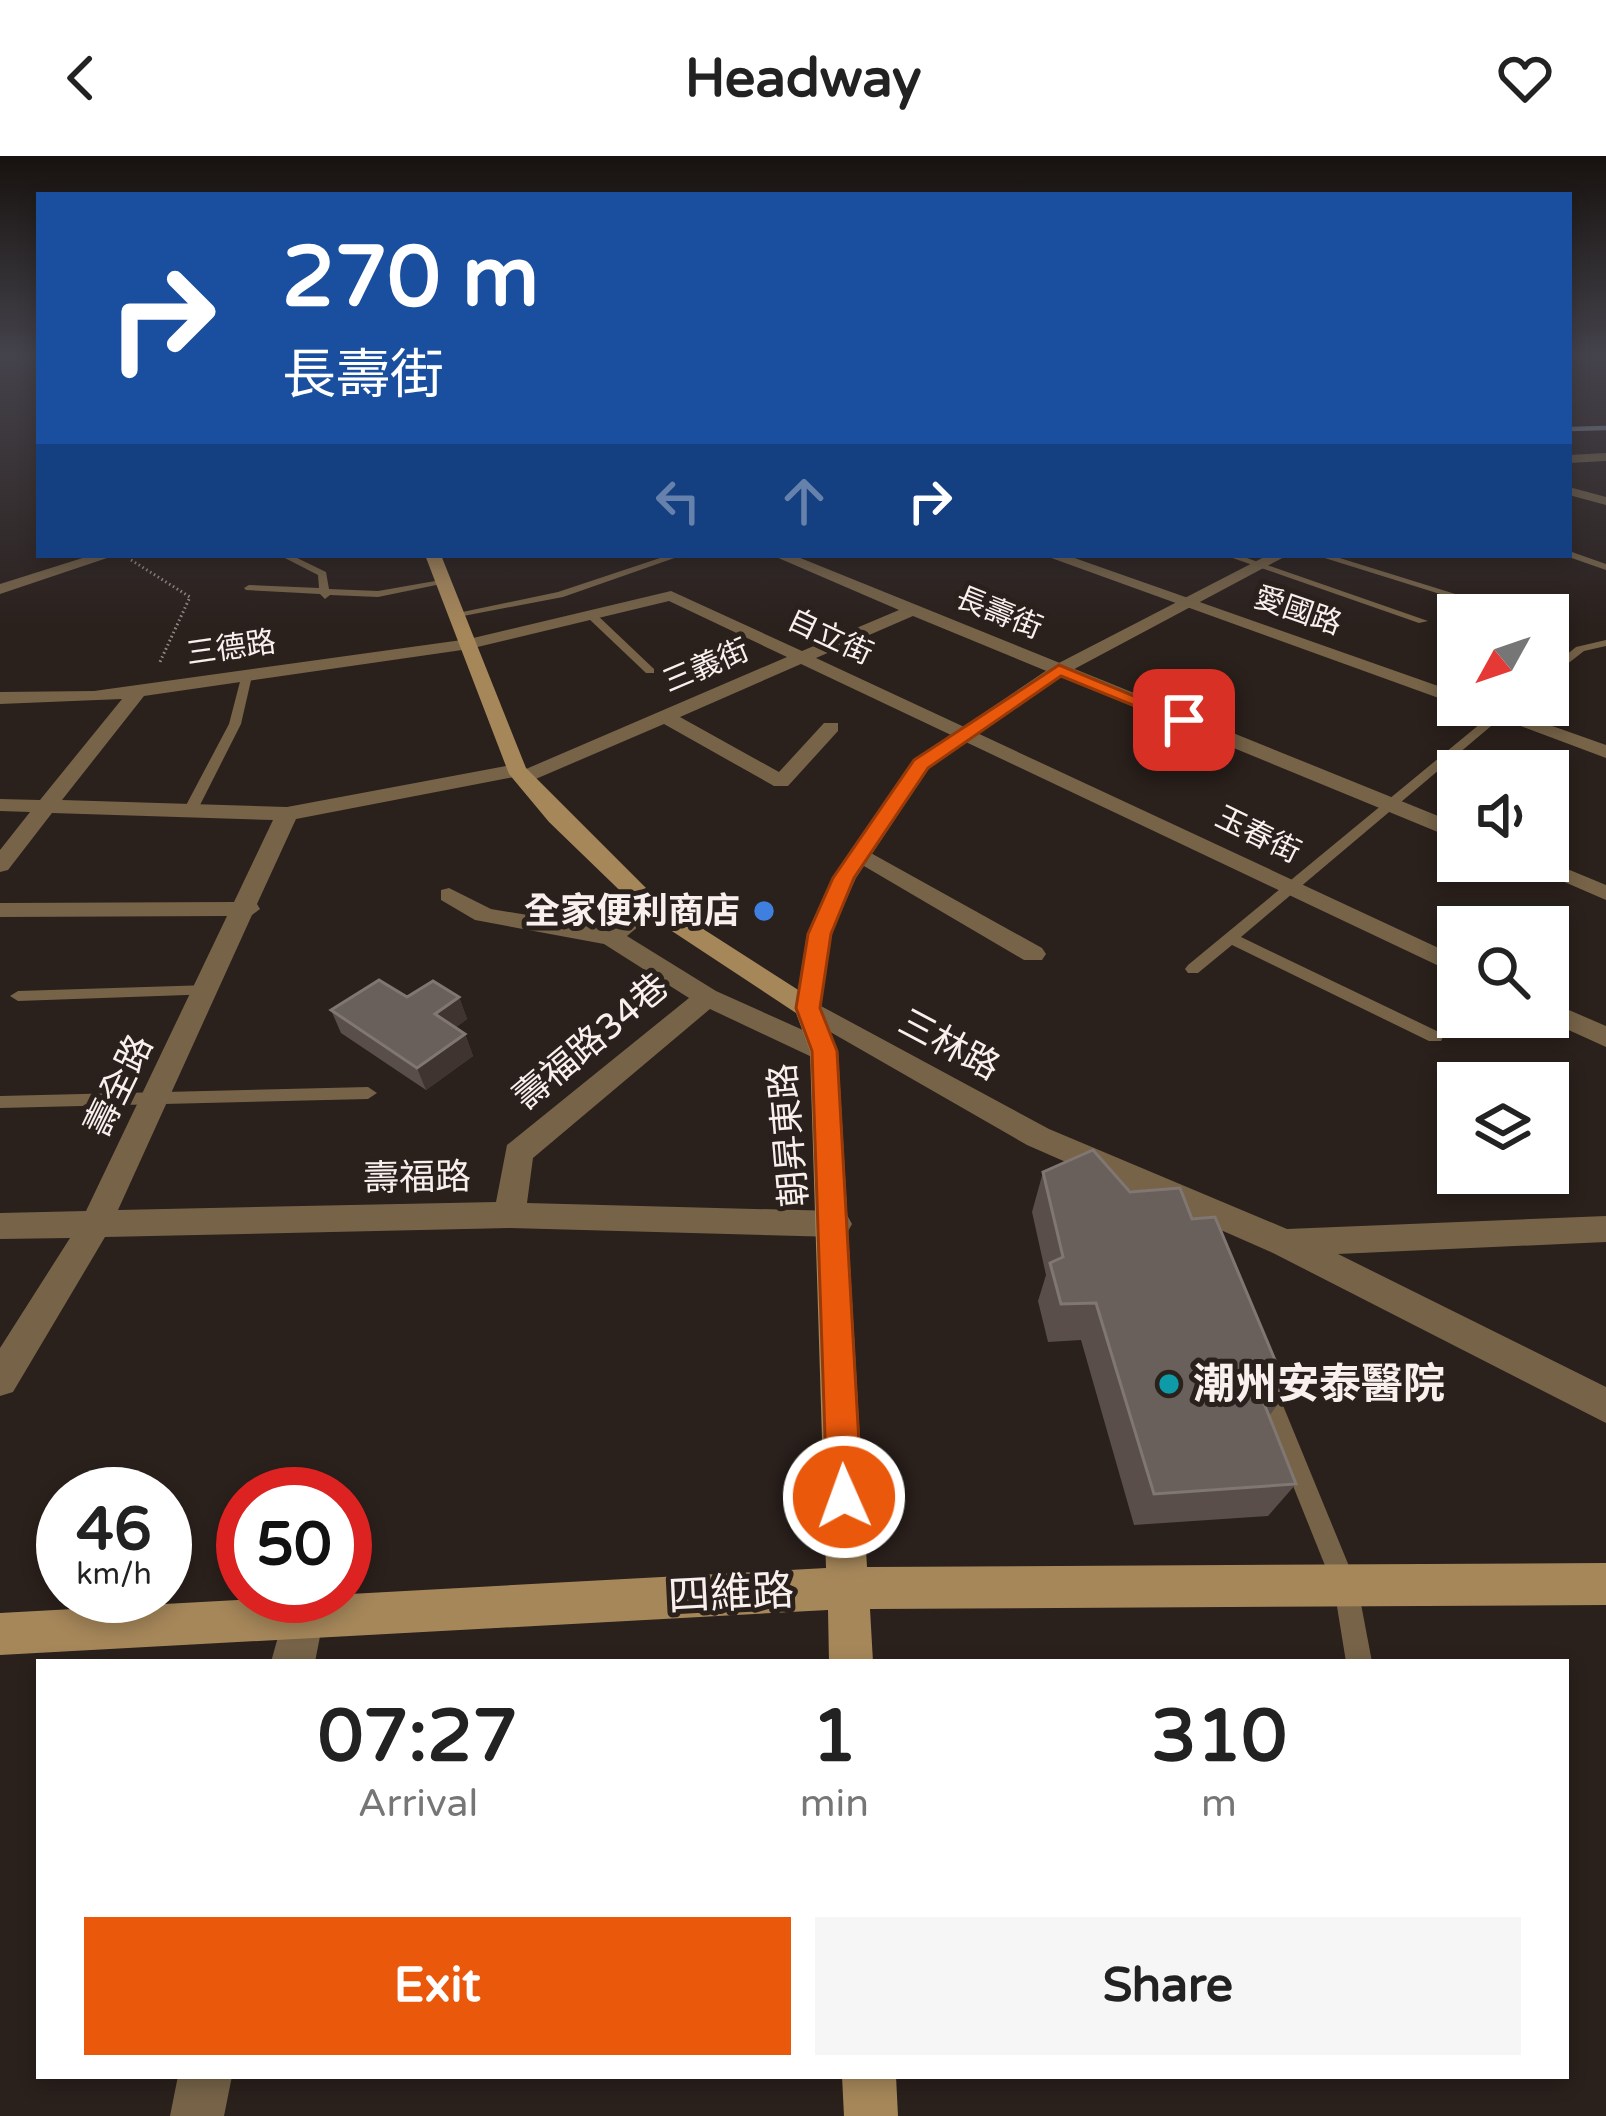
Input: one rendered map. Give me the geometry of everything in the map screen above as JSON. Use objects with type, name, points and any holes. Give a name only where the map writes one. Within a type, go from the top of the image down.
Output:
[{"type":"main road","name":"三林路","points":[[435,558],[520,774],[556,818],[649,905],[808,1008]]},
{"type":"main road","name":"朝昇東路","points":[[808,1008],[824,1051],[836,1224],[850,1659]]},
{"type":"main road","name":"四維路","points":[[372,1612],[848,1588],[1132,1582],[1346,1588],[1606,1584]]},
{"type":"main road","name":"四維路","points":[[0,1634],[216,1621]]},
{"type":"main road","points":[[869,2079],[871,2116]]},
{"type":"street","points":[[1572,459],[1606,458]]},
{"type":"street","points":[[1572,492],[1606,500]]},
{"type":"street","points":[[0,589],[98,558]]},
{"type":"street","name":"長壽街","points":[[792,558],[1437,823]]},
{"type":"street","name":"愛國路","points":[[1059,558],[1437,692]]},
{"type":"street","name":"朝昇東路","points":[[808,1008],[819,934],[860,854],[909,778],[964,730],[1059,670],[1274,558]]},
{"type":"street","name":"三德路","points":[[0,698],[138,691],[469,644],[671,596]]},
{"type":"street","name":"自立街","points":[[671,596],[964,730]]},
{"type":"street","name":"三義街","points":[[520,774],[912,610]]},
{"type":"street","points":[[2,860],[138,691]]},
{"type":"street","points":[[665,716],[781,782],[832,727]]},
{"type":"street","points":[[1544,726],[1606,752]]},
{"type":"street","name":"玉春街","points":[[964,730],[1437,957]]},
{"type":"street","points":[[0,805],[287,814],[520,774]]},
{"type":"street","name":"壽全路","points":[[0,1380],[96,1224],[248,909],[287,814]]},
{"type":"street","points":[[860,854],[1033,954]]},
{"type":"street","points":[[1569,878],[1606,893]]},
{"type":"street","points":[[449,895],[484,915],[611,937],[707,997],[824,1051]]},
{"type":"street","points":[[611,937],[649,905]]},
{"type":"street","points":[[0,910],[248,909]]},
{"type":"street","name":"壽福路34巷","points":[[510,1215],[518,1153],[707,997]]},
{"type":"street","name":"三林路","points":[[808,1008],[1038,1137],[1285,1243],[1606,1406]]},
{"type":"street","points":[[1569,1020],[1606,1037]]},
{"type":"street","name":"壽福路","points":[[0,1226],[510,1215],[836,1224]]},
{"type":"street","points":[[1285,1243],[1606,1229]]},
{"type":"street","points":[[294,1659],[301,1623]]},
{"type":"street","points":[[196,2116],[204,2079]]},
{"type":"lane","points":[[1572,555],[1606,567]]},
{"type":"lane","points":[[290,558],[323,574],[325,596]]},
{"type":"lane","points":[[458,614],[560,595],[669,558]]},
{"type":"lane","points":[[1238,558],[1423,621]]},
{"type":"lane","points":[[1330,558],[1449,594]]},
{"type":"lane","points":[[250,588],[325,596],[378,594],[442,583]]},
{"type":"lane","points":[[591,615],[650,671]]},
{"type":"lane","points":[[1569,658],[1580,649],[1606,644]]},
{"type":"lane","points":[[190,811],[235,724],[246,676]]},
{"type":"lane","points":[[1193,969],[1294,890],[1483,726]]},
{"type":"lane","points":[[1232,938],[1435,1036]]},
{"type":"lane","points":[[18,996],[208,991]]},
{"type":"lane","points":[[0,1102],[368,1093]]},
{"type":"lane","points":[[1259,1373],[1346,1588],[1358,1659]]},
{"type":"path","points":[[128,558],[190,597],[154,674],[138,691]]},
{"type":"building","points":[[379,980],[407,997],[433,981],[459,997],[435,1014],[465,1034],[417,1068],[331,1010]]},
{"type":"building","name":"潮州安泰醫院","points":[[1093,1150],[1130,1192],[1180,1188],[1192,1219],[1215,1217],[1288,1391],[1260,1393],[1296,1484],[1154,1494],[1096,1303],[1061,1304],[1050,1263],[1063,1257],[1043,1172]]},
{"type":"place","name":"全家便利商店","points":[[764,911]]},
{"type":"place","name":"潮州安泰醫院","points":[[1169,1384]]},
{"type":"route","points":[[844,1497],[836,1224],[824,1051],[808,1008],[819,934],[844,878],[897,792],[921,764],[964,730],[1059,670],[1184,720]]}]
